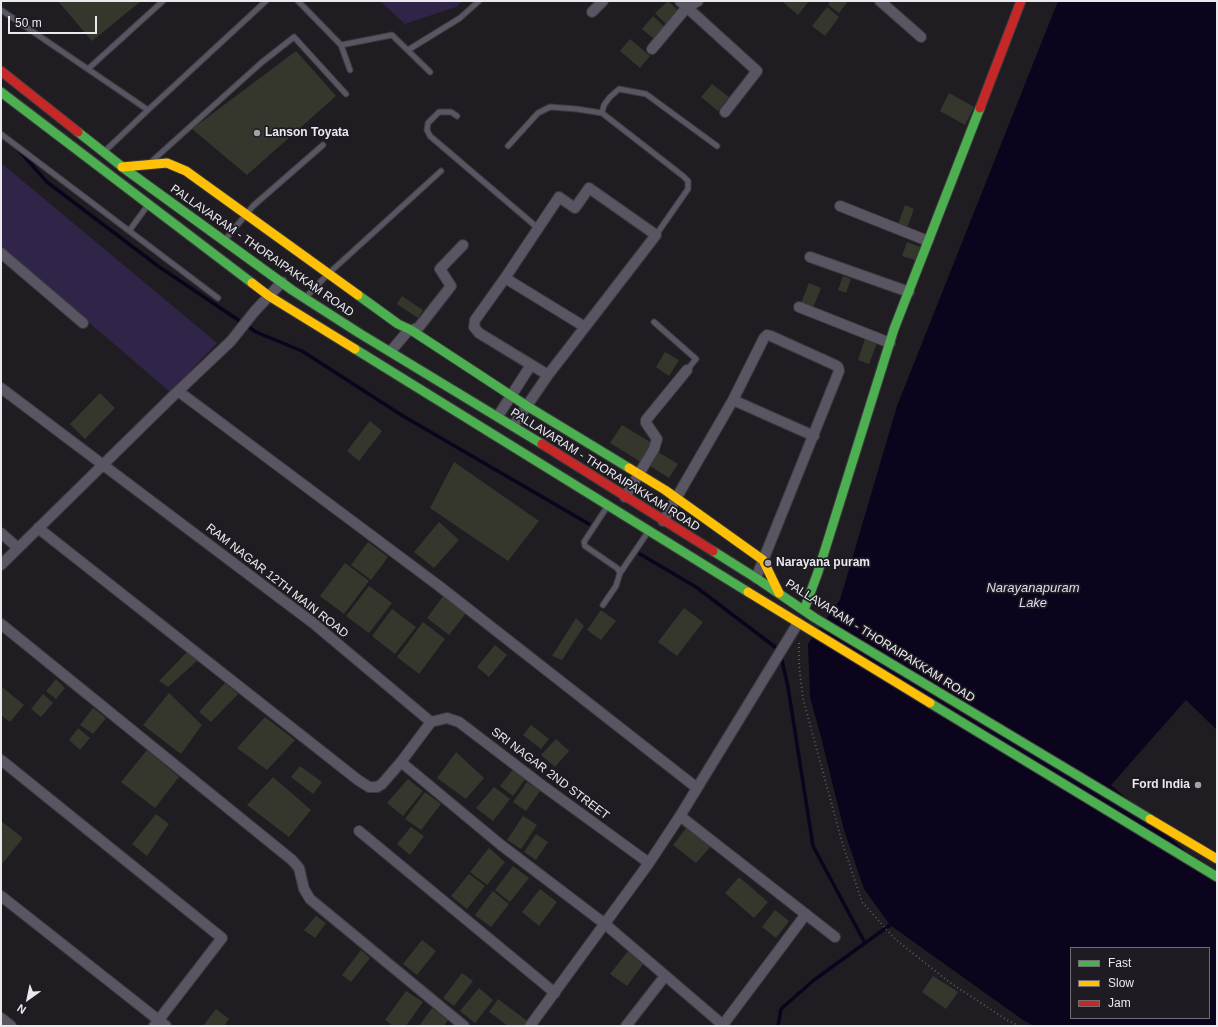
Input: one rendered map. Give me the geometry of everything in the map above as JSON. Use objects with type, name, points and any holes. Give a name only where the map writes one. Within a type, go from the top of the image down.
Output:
[{"type":"main road","points":[[804,610],[818,572],[890,343],[1021,1]]},
{"type":"main road","name":"PALLAVARAM - THORAIPAKKAM ROAD","points":[[1,70],[135,177],[282,282],[359,334],[391,351],[498,416],[756,578],[804,610],[1217,859]]},
{"type":"main road","points":[[1,92],[269,296],[798,624],[1217,877]]},
{"type":"main road","points":[[122,167],[167,163],[186,171],[398,324],[411,330],[527,406],[665,490],[763,560],[778,593]]},
{"type":"street","points":[[592,12],[603,1]]},
{"type":"street","points":[[652,49],[684,4],[698,1]]},
{"type":"street","points":[[880,1],[922,37]]},
{"type":"street","points":[[684,4],[757,71],[725,112]]},
{"type":"street","points":[[513,426],[548,375],[656,235],[589,188],[575,208],[559,197],[539,229],[475,320],[474,326],[479,333],[548,375]]},
{"type":"street","points":[[840,206],[928,241]]},
{"type":"street","points":[[391,351],[407,332],[419,327],[451,286],[440,270],[463,245]]},
{"type":"street","points":[[1,253],[83,323]]},
{"type":"street","points":[[810,257],[909,292]]},
{"type":"street","points":[[505,278],[585,327]]},
{"type":"street","points":[[1,566],[178,391],[231,341],[254,312],[282,282]]},
{"type":"street","points":[[799,307],[890,343]]},
{"type":"street","points":[[663,521],[733,400],[764,338],[767,335],[838,368],[839,371],[814,436],[756,578]]},
{"type":"street","points":[[498,416],[531,365]]},
{"type":"street","points":[[625,497],[654,449],[657,438],[646,423],[646,420],[687,370]]},
{"type":"street","name":"RAM NAGAR 12TH MAIN ROAD","points":[[1,388],[104,464],[313,623],[431,722]]},
{"type":"street","points":[[178,391],[440,586],[697,788]]},
{"type":"street","points":[[733,400],[814,436]]},
{"type":"street","points":[[38,528],[358,780],[369,787],[377,787],[382,784],[401,762],[431,722]]},
{"type":"street","points":[[1,533],[18,548]]},
{"type":"street","points":[[1,624],[292,860],[299,868],[304,889],[314,902],[464,1026]]},
{"type":"street","points":[[530,1026],[649,863],[680,816],[798,624]]},
{"type":"street","name":"SRI NAGAR 2ND STREET","points":[[431,722],[447,718],[459,722],[539,783],[649,863]]},
{"type":"street","points":[[1,760],[222,938],[160,1024],[1,896]]},
{"type":"street","points":[[401,762],[501,845],[605,924],[722,1026],[806,914]]},
{"type":"street","points":[[680,816],[835,937]]},
{"type":"street","points":[[359,831],[555,993]]},
{"type":"street","points":[[626,1026],[665,976]]},
{"type":"street","points":[[1,1018],[11,1026]]},
{"type":"lane","points":[[88,69],[163,1]]},
{"type":"lane","points":[[104,152],[266,1]]},
{"type":"lane","points":[[298,1],[341,45],[350,70]]},
{"type":"lane","points":[[408,50],[460,18],[479,1]]},
{"type":"lane","points":[[1,10],[148,110]]},
{"type":"lane","points":[[341,45],[392,35],[430,72]]},
{"type":"lane","points":[[135,177],[261,63],[294,37],[346,94]]},
{"type":"lane","points":[[602,113],[604,105],[618,89],[646,94],[717,146]]},
{"type":"lane","points":[[508,146],[538,113],[550,107],[570,108],[602,113],[688,181],[688,189],[656,235]]},
{"type":"lane","points":[[457,116],[451,112],[439,112],[428,123],[427,130],[430,136],[539,229]]},
{"type":"lane","points":[[1,134],[218,298]]},
{"type":"lane","points":[[224,241],[253,206],[323,145]]},
{"type":"lane","points":[[306,298],[328,274],[441,170]]},
{"type":"lane","points":[[129,231],[149,204]]},
{"type":"lane","points":[[654,322],[696,358],[687,370]]},
{"type":"lane","points":[[608,505],[584,542],[585,546],[617,568],[620,573]]},
{"type":"lane","points":[[603,605],[616,586],[620,573],[649,532]]},
{"type":"path","points":[[798,624],[799,665],[803,699],[842,842],[862,902],[895,940],[949,982],[1018,1026]]},
{"type":"shaded area","points":[[380,1],[462,1],[456,7],[405,24]]},
{"type":"shaded area","points":[[1,163],[217,343],[170,392],[1,247]]},
{"type":"water","name":"Narayanapuram Lake","points":[[1058,1],[1217,1],[1217,730],[1186,700],[1111,785],[1217,879],[1217,1026],[1034,1026],[1023,1020],[890,925],[864,889],[844,830],[810,697],[808,644],[840,600],[897,406]]},
{"type":"building","points":[[58,1],[141,1],[92,41]]},
{"type":"building","points":[[668,1],[681,13],[668,26],[655,13]]},
{"type":"building","points":[[809,1],[798,15],[783,2]]},
{"type":"building","points":[[830,1],[848,1],[839,13],[828,5]]},
{"type":"building","points":[[827,7],[839,17],[825,36],[812,26]]},
{"type":"building","points":[[653,16],[665,27],[654,39],[642,29]]},
{"type":"building","points":[[630,39],[650,56],[640,68],[620,51]]},
{"type":"building","points":[[296,51],[336,96],[247,175],[192,129]]},
{"type":"building","points":[[712,84],[729,97],[718,111],[701,97]]},
{"type":"building","points":[[949,93],[974,107],[965,125],[940,111]]},
{"type":"building","points":[[905,205],[914,209],[906,230],[897,227]]},
{"type":"building","points":[[907,242],[923,248],[918,261],[902,256]]},
{"type":"building","points":[[843,276],[851,279],[846,293],[838,290]]},
{"type":"building","points":[[809,283],[821,288],[813,308],[801,303]]},
{"type":"building","points":[[402,296],[423,310],[418,318],[397,304]]},
{"type":"building","points":[[865,339],[877,343],[869,364],[858,360]]},
{"type":"building","points":[[665,352],[679,360],[669,376],[656,367]]},
{"type":"building","points":[[100,393],[115,408],[85,439],[70,424]]},
{"type":"building","points":[[370,421],[382,431],[359,461],[347,451]]},
{"type":"building","points":[[622,425],[652,443],[641,462],[610,443]]},
{"type":"building","points":[[655,450],[678,464],[669,478],[647,464]]},
{"type":"building","points":[[454,462],[539,521],[508,561],[430,508]]},
{"type":"building","points":[[439,522],[459,540],[434,568],[414,552]]},
{"type":"building","points":[[368,542],[388,557],[371,580],[351,565]]},
{"type":"building","points":[[345,563],[369,581],[344,614],[320,596]]},
{"type":"building","points":[[369,586],[392,603],[369,633],[346,616]]},
{"type":"building","points":[[444,595],[467,612],[449,635],[427,618]]},
{"type":"building","points":[[684,608],[703,622],[677,656],[658,642]]},
{"type":"building","points":[[392,609],[416,627],[395,654],[372,636]]},
{"type":"building","points":[[601,610],[616,621],[601,640],[587,630]]},
{"type":"building","points":[[576,618],[584,626],[562,660],[552,656]]},
{"type":"building","points":[[423,622],[445,639],[419,674],[397,657]]},
{"type":"building","points":[[495,645],[507,655],[489,677],[477,667]]},
{"type":"building","points":[[188,651],[197,661],[168,687],[159,681]]},
{"type":"building","points":[[56,679],[65,688],[56,699],[46,691]]},
{"type":"building","points":[[225,683],[238,694],[211,722],[199,712]]},
{"type":"building","points":[[2,687],[24,705],[10,722],[1,715]]},
{"type":"building","points":[[169,693],[202,725],[181,754],[143,725]]},
{"type":"building","points":[[43,694],[53,703],[41,717],[31,709]]},
{"type":"building","points":[[93,708],[106,718],[93,734],[80,725]]},
{"type":"building","points":[[265,717],[295,740],[267,770],[237,748]]},
{"type":"building","points":[[531,725],[549,739],[541,749],[523,735]]},
{"type":"building","points":[[78,728],[90,738],[80,750],[69,740]]},
{"type":"building","points":[[556,739],[569,751],[555,767],[541,755]]},
{"type":"building","points":[[147,750],[179,777],[155,808],[121,782]]},
{"type":"building","points":[[456,752],[484,778],[466,799],[437,778]]},
{"type":"building","points":[[300,766],[322,782],[313,794],[291,777]]},
{"type":"building","points":[[514,768],[526,778],[513,796],[500,786]]},
{"type":"building","points":[[273,777],[311,810],[289,837],[247,805]]},
{"type":"building","points":[[408,779],[423,791],[403,816],[387,803]]},
{"type":"building","points":[[527,782],[540,791],[526,811],[513,802]]},
{"type":"building","points":[[494,787],[510,799],[493,821],[476,808]]},
{"type":"building","points":[[425,792],[441,804],[421,830],[405,819]]},
{"type":"building","points":[[156,814],[169,824],[147,856],[132,844]]},
{"type":"building","points":[[523,816],[537,825],[521,849],[507,840]]},
{"type":"building","points":[[1,821],[23,838],[1,865]]},
{"type":"building","points":[[411,827],[424,836],[410,855],[397,844]]},
{"type":"building","points":[[687,827],[711,846],[696,863],[673,845]]},
{"type":"building","points":[[536,834],[548,842],[536,860],[524,852]]},
{"type":"building","points":[[489,848],[505,862],[487,885],[470,872]]},
{"type":"building","points":[[513,866],[529,878],[510,902],[495,890]]},
{"type":"building","points":[[469,874],[485,886],[467,909],[451,896]]},
{"type":"building","points":[[739,877],[768,902],[754,918],[725,893]]},
{"type":"building","points":[[540,889],[557,902],[539,926],[522,912]]},
{"type":"building","points":[[493,891],[509,904],[491,927],[475,915]]},
{"type":"building","points":[[775,910],[789,921],[776,938],[762,927]]},
{"type":"building","points":[[316,916],[326,923],[315,938],[304,930]]},
{"type":"building","points":[[422,940],[436,951],[417,975],[403,964]]},
{"type":"building","points":[[361,950],[370,958],[351,982],[342,975]]},
{"type":"building","points":[[628,951],[644,963],[627,986],[610,974]]},
{"type":"building","points":[[462,973],[473,981],[454,1006],[443,998]]},
{"type":"building","points":[[933,976],[958,992],[946,1009],[922,992]]},
{"type":"building","points":[[479,988],[493,1000],[475,1023],[460,1011]]},
{"type":"building","points":[[406,991],[423,1002],[406,1026],[393,1026],[385,1020]]},
{"type":"building","points":[[498,999],[530,1023],[528,1026],[508,1026],[489,1012]]},
{"type":"building","points":[[432,1008],[448,1020],[444,1026],[419,1026]]},
{"type":"building","points":[[216,1009],[229,1019],[224,1026],[203,1026]]},
{"type":"waterway","points":[[16,147],[47,182],[158,266],[256,332],[302,351],[403,416],[589,524]]},
{"type":"waterway","points":[[640,554],[696,587],[779,650]]},
{"type":"waterway","points":[[781,656],[788,687],[813,846],[865,943]]},
{"type":"waterway","points":[[778,1026],[781,1009],[814,980],[890,925]]},
{"type":"traffic: fast","points":[[1,92],[252,283]]},
{"type":"traffic: fast","points":[[804,610],[818,572],[894,329],[980,108]]},
{"type":"traffic: fast","points":[[78,132],[125,169],[292,290],[359,333],[542,444]]},
{"type":"traffic: fast","points":[[358,295],[398,324],[411,330],[527,406],[629,468]]},
{"type":"traffic: fast","points":[[355,349],[748,592]]},
{"type":"traffic: fast","points":[[713,551],[815,618],[1150,819]]},
{"type":"traffic: fast","points":[[930,703],[1217,877]]},
{"type":"traffic: slow","points":[[122,167],[167,163],[186,171],[358,295]]},
{"type":"traffic: slow","points":[[252,283],[269,296],[355,349]]},
{"type":"traffic: slow","points":[[629,468],[665,490],[763,560],[779,593]]},
{"type":"traffic: slow","points":[[748,592],[930,703]]},
{"type":"traffic: slow","points":[[1150,819],[1217,859]]},
{"type":"traffic: jam","points":[[980,108],[1021,1]]},
{"type":"traffic: jam","points":[[1,71],[78,132]]},
{"type":"traffic: jam","points":[[542,444],[713,551]]},
{"type":"place","name":"Lanson Toyata","points":[[257,133]]},
{"type":"place","name":"Narayana puram","points":[[768,563]]},
{"type":"place","name":"Ford India","points":[[1198,785]]}]
